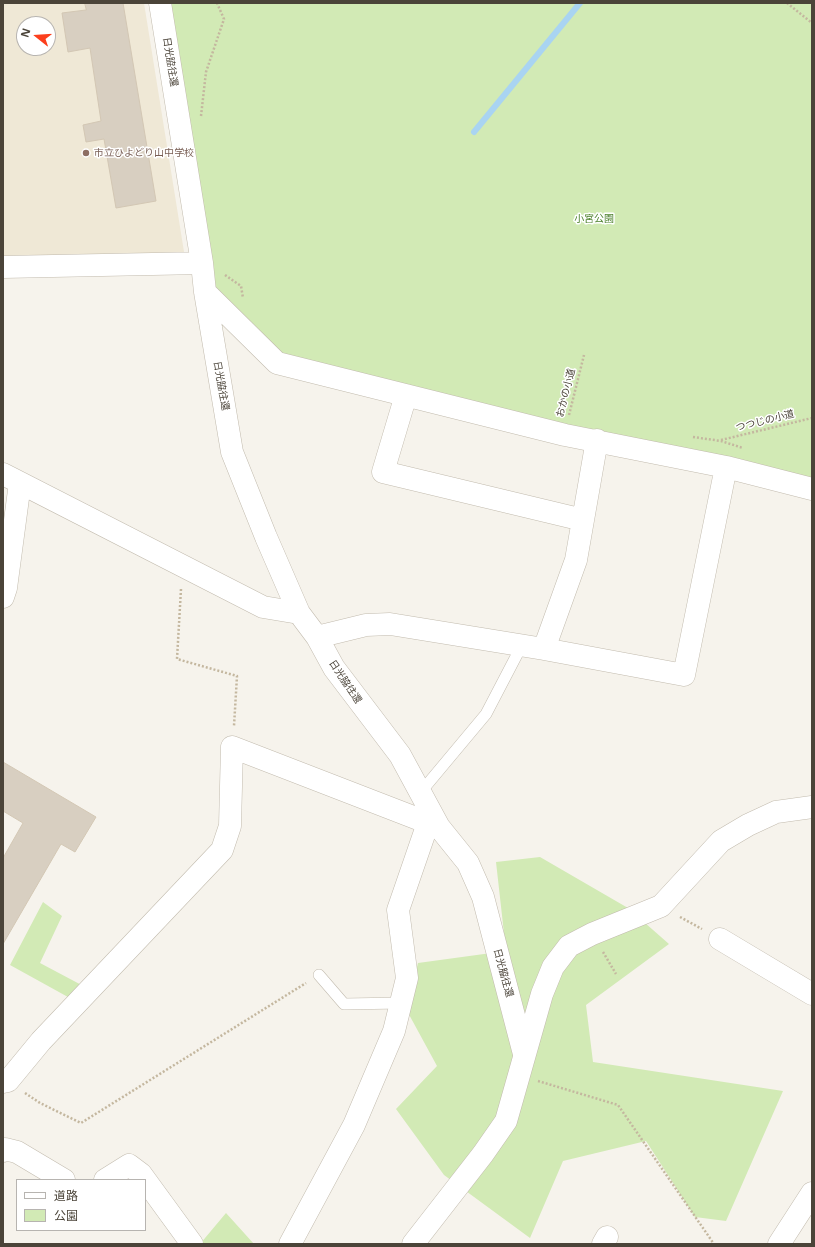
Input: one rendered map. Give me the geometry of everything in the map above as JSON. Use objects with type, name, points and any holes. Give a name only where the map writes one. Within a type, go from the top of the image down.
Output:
[{"type":"street","name":"日光脇往還","points":[[160,3],[202,263],[204,292],[232,452],[266,537],[299,613],[317,636],[334,668],[400,755],[420,794],[433,825],[468,863],[483,897],[524,1054]]},
{"type":"street","points":[[3,267],[202,263]]},
{"type":"street","points":[[204,292],[277,362],[565,435],[597,440],[726,468],[812,489]]},
{"type":"street","points":[[406,395],[383,472],[583,520]]},
{"type":"street","points":[[544,649],[576,560],[597,440]]},
{"type":"street","points":[[317,636],[366,625],[390,624],[522,645],[684,675],[726,468]]},
{"type":"street","points":[[3,597],[6,588],[11,478],[74,508],[263,607],[299,613]]},
{"type":"street","points":[[6,1082],[41,1041],[222,850],[230,826],[232,747],[433,825],[398,910],[407,978],[394,1031],[354,1125],[290,1244]]},
{"type":"street","points":[[413,1244],[483,1154],[506,1121],[528,1078],[524,1054],[552,967],[569,946],[592,934],[668,910],[722,841],[748,825],[776,812],[812,808]]},
{"type":"street","points":[[720,939],[812,994]]},
{"type":"street","points":[[3,1151],[5,1149],[17,1152],[62,1179]]},
{"type":"street","points":[[107,1179],[129,1165],[141,1174],[145,1179]]},
{"type":"street","points":[[146,1181],[192,1244]]},
{"type":"street","points":[[779,1244],[812,1193]]},
{"type":"lane","points":[[420,794],[486,714],[522,645]]},
{"type":"lane","points":[[318,975],[344,1004],[401,1003]]},
{"type":"path","points":[[201,118],[206,72],[224,19],[217,3]]},
{"type":"path","points":[[787,3],[812,23]]},
{"type":"path","points":[[224,281],[223,274],[241,286],[243,301]]},
{"type":"path","name":"おかの小道","points":[[565,435],[584,355]]},
{"type":"path","name":"つつじの小道","points":[[721,440],[812,418]]},
{"type":"path","points":[[690,437],[721,440],[744,448]]},
{"type":"path","points":[[182,564],[177,659],[237,676],[232,747]]},
{"type":"path","points":[[668,910],[720,939]]},
{"type":"path","points":[[592,934],[616,974]]},
{"type":"path","points":[[6,1082],[40,1103],[81,1123],[318,975]]},
{"type":"path","points":[[528,1078],[618,1105],[714,1244]]},
{"type":"shaded area","name":"市立ひよどり山中学校","points":[[3,3],[144,3],[185,258],[3,260]]},
{"type":"green space","name":"小宮公園","points":[[167,3],[812,3],[812,489],[277,363],[215,296]]},
{"type":"green space","points":[[540,857],[628,908],[669,944],[586,1005],[593,1062],[783,1091],[726,1221],[695,1217],[646,1141],[563,1161],[530,1238],[444,1175],[396,1109],[437,1066],[406,1009],[418,963],[506,951],[496,862]]},
{"type":"green space","points":[[43,902],[62,916],[40,963],[89,989],[77,1002],[10,965]]},
{"type":"green space","points":[[226,1213],[254,1244],[200,1244]]},
{"type":"building","points":[[85,3],[123,3],[156,201],[116,208],[104,139],[86,142],[83,125],[101,121],[90,48],[68,52],[62,13],[86,10]]},
{"type":"building","points":[[3,762],[96,817],[75,852],[61,844],[3,944],[3,858],[23,823],[3,811]]},
{"type":"waterway","points":[[474,132],[580,3]]},
{"type":"place","name":"市立ひよどり山中学校","points":[[86,153]]}]
